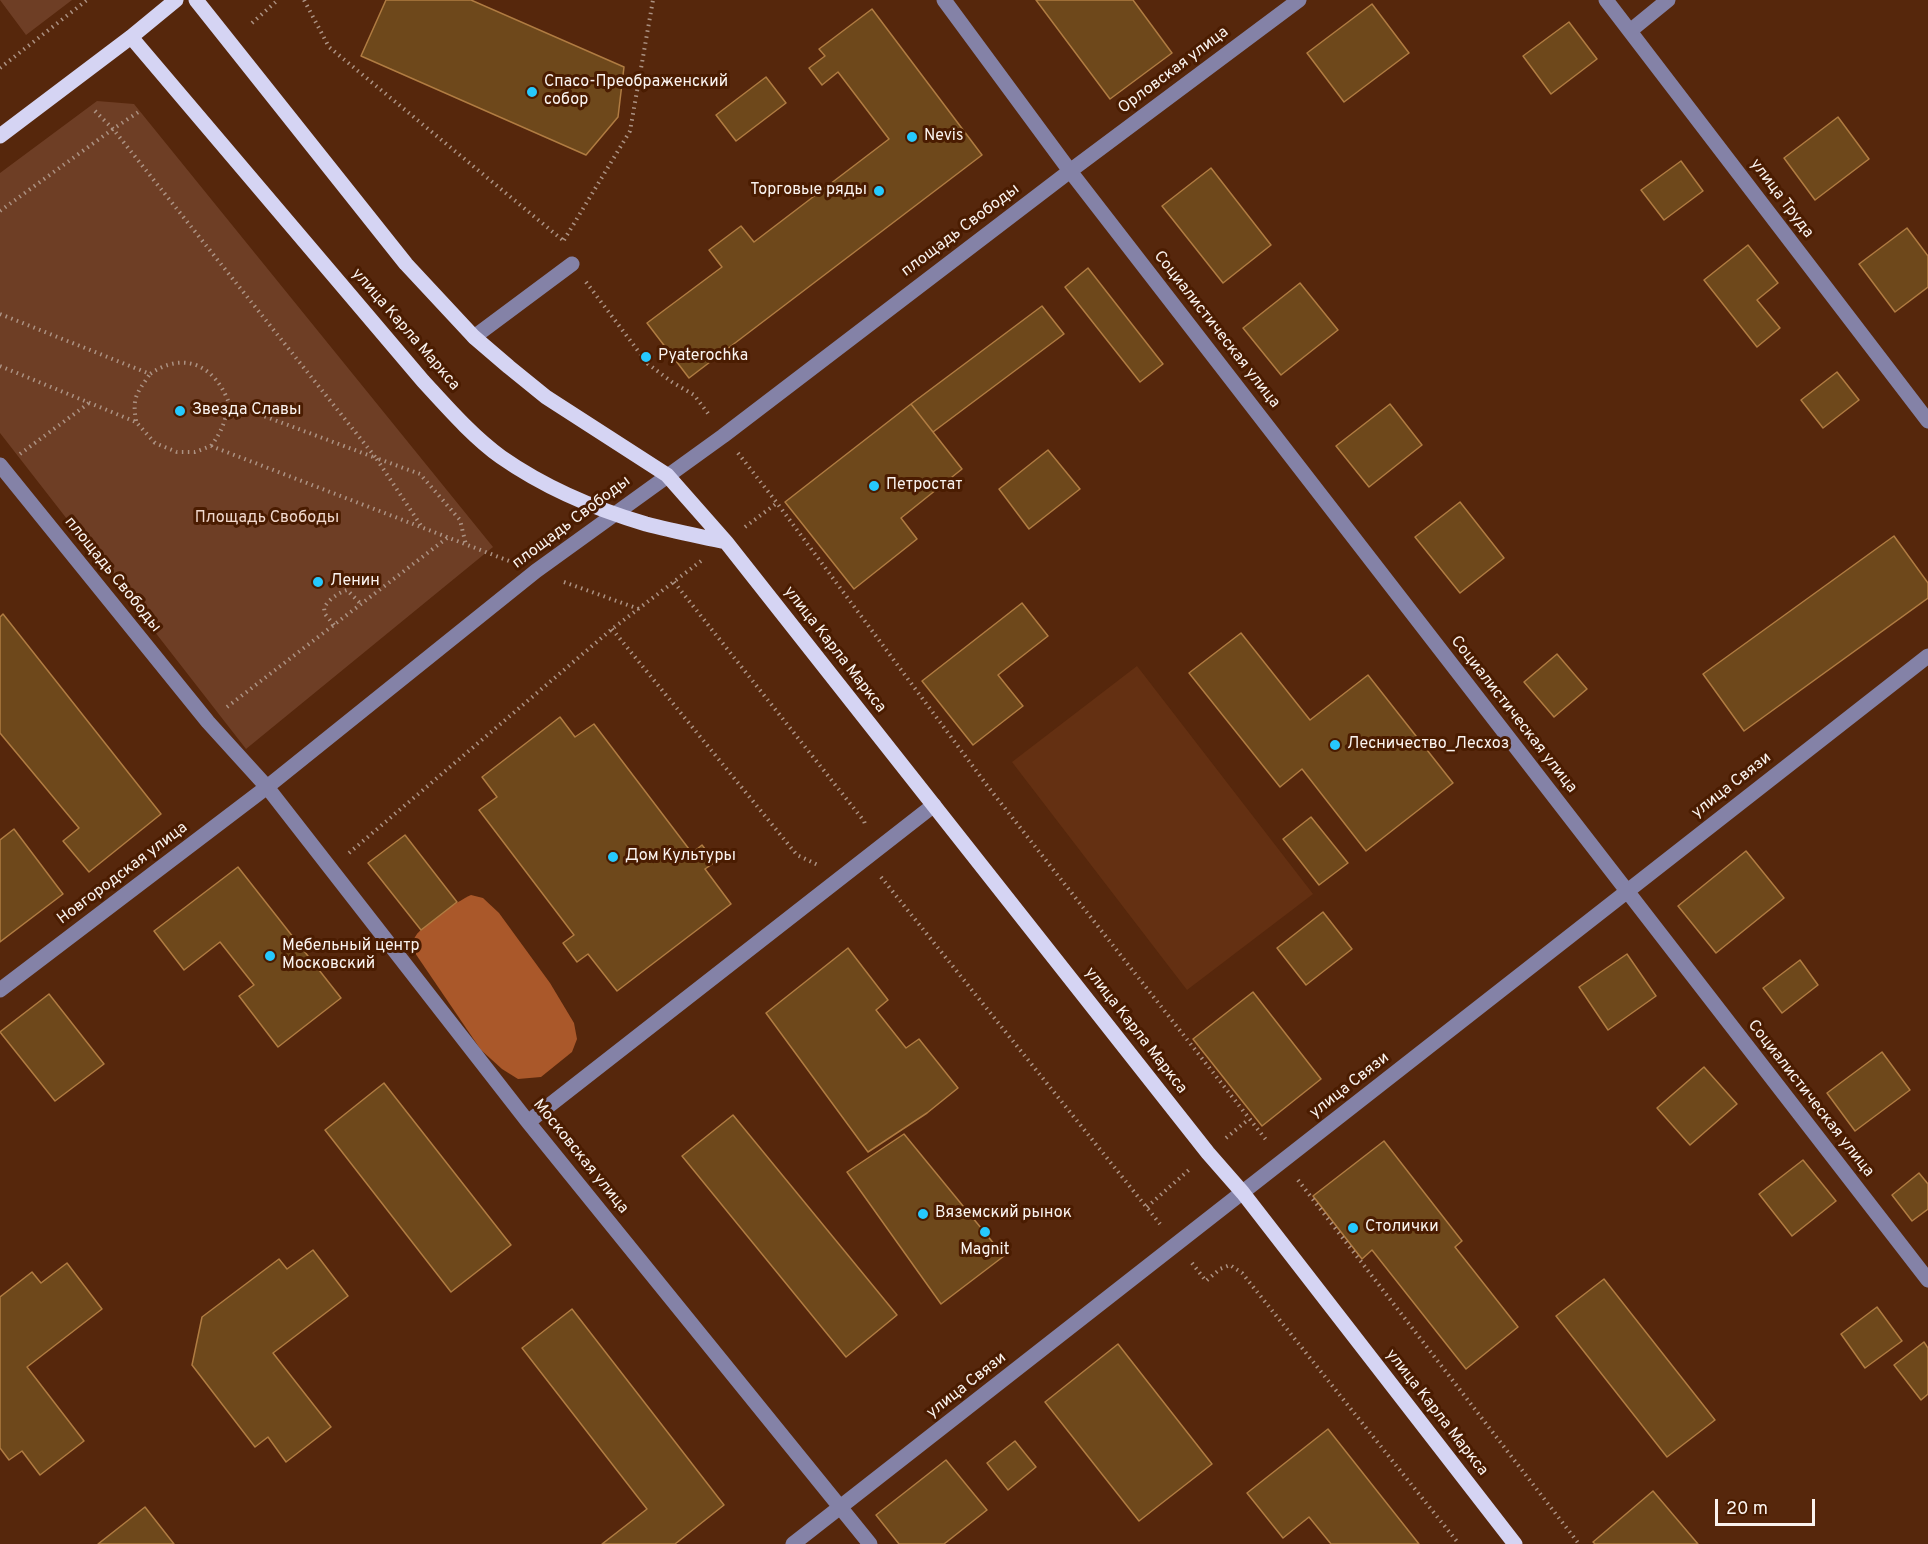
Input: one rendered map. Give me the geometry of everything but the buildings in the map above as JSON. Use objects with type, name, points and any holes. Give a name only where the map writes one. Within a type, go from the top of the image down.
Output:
[{"type":"main road","points":[[0,136],[176,0]]},
{"type":"main road","name":"улица Карла Маркса","points":[[196,0],[406,264],[474,337],[546,397],[667,475],[726,542],[1208,1153],[1243,1193],[1515,1544]]},
{"type":"main road","name":"улица Карла Маркса","points":[[131,37],[423,381],[460,420],[500,456],[531,476],[615,514],[647,524],[726,542]]},
{"type":"street","points":[[944,0],[1070,171]]},
{"type":"street","name":"Орловская улица","points":[[1070,171],[1299,0]]},
{"type":"street","name":"улица Труда","points":[[1605,0],[1928,421]]},
{"type":"street","points":[[1630,31],[1668,0]]},
{"type":"street","name":"площадь Свободы","points":[[1,466],[208,722],[267,787],[536,572],[723,436],[1070,171]]},
{"type":"street","name":"Социалистическая улица","points":[[1070,171],[1928,1280]]},
{"type":"street","points":[[474,337],[572,264]]},
{"type":"street","name":"улица Связи","points":[[793,1544],[1928,656]]},
{"type":"street","name":"Московская улица","points":[[267,787],[528,1122],[870,1544]]},
{"type":"street","name":"Новгородская улица","points":[[0,990],[267,787]]},
{"type":"street","points":[[528,1122],[934,804]]},
{"type":"path","points":[[0,68],[87,0]]},
{"type":"path","points":[[252,23],[278,0]]},
{"type":"path","points":[[304,0],[329,47],[564,240],[630,131],[653,0]]},
{"type":"path","points":[[95,111],[113,129],[376,458],[422,527],[211,446]]},
{"type":"path","points":[[0,211],[140,111]]},
{"type":"path","points":[[572,264],[648,364],[694,395],[989,788],[1283,1161],[1579,1544]]},
{"type":"path","points":[[0,314],[150,374]]},
{"type":"path","points":[[0,366],[136,422],[155,443],[177,452],[195,452],[211,446],[226,420],[229,403],[217,380],[202,368],[185,362],[164,364],[150,374],[139,390],[134,405],[136,422]]},
{"type":"path","points":[[1,466],[90,403]]},
{"type":"path","points":[[229,403],[420,474],[460,520],[466,545]]},
{"type":"path","points":[[331,869],[612,629],[777,503]]},
{"type":"path","points":[[208,722],[448,538]]},
{"type":"path","points":[[674,582],[864,821],[868,834],[866,858],[1206,1281],[1220,1269],[1230,1265],[1242,1273],[1459,1544]]},
{"type":"path","points":[[334,625],[325,614],[324,608],[341,592],[348,590],[361,604]]},
{"type":"path","points":[[612,629],[797,855],[818,865],[866,858]]},
{"type":"shaded area","points":[[1137,666],[1313,894],[1187,990],[1012,762]]},
{"type":"shaded area","points":[[471,895],[483,898],[499,913],[550,983],[574,1023],[577,1039],[572,1052],[541,1077],[518,1079],[502,1069],[481,1050],[415,953],[414,939],[423,927]]},
{"type":"green space","points":[[0,0],[72,0],[26,35]]},
{"type":"green space","name":"Площадь Свободы","points":[[97,101],[134,104],[493,547],[246,749],[0,433],[0,173]]},
{"type":"place","name":"Спасо-Преображенский собор","points":[[532,92]]},
{"type":"place","name":"Nevis","points":[[912,137]]},
{"type":"place","name":"Торговые ряды","points":[[879,191]]},
{"type":"place","name":"Pyaterochka","points":[[646,357]]},
{"type":"place","name":"Звезда Славы","points":[[180,411]]},
{"type":"place","name":"Петростат","points":[[874,486]]},
{"type":"place","name":"Ленин","points":[[318,582]]},
{"type":"place","name":"Лесничество_Лесхоз","points":[[1335,745]]},
{"type":"place","name":"Дом Культуры","points":[[613,857]]},
{"type":"place","name":"Мебельный центр Московский","points":[[270,956]]},
{"type":"place","name":"Вяземский рынок","points":[[923,1214]]},
{"type":"place","name":"Столички","points":[[1353,1228]]},
{"type":"place","name":"Magnit","points":[[985,1232]]}]
